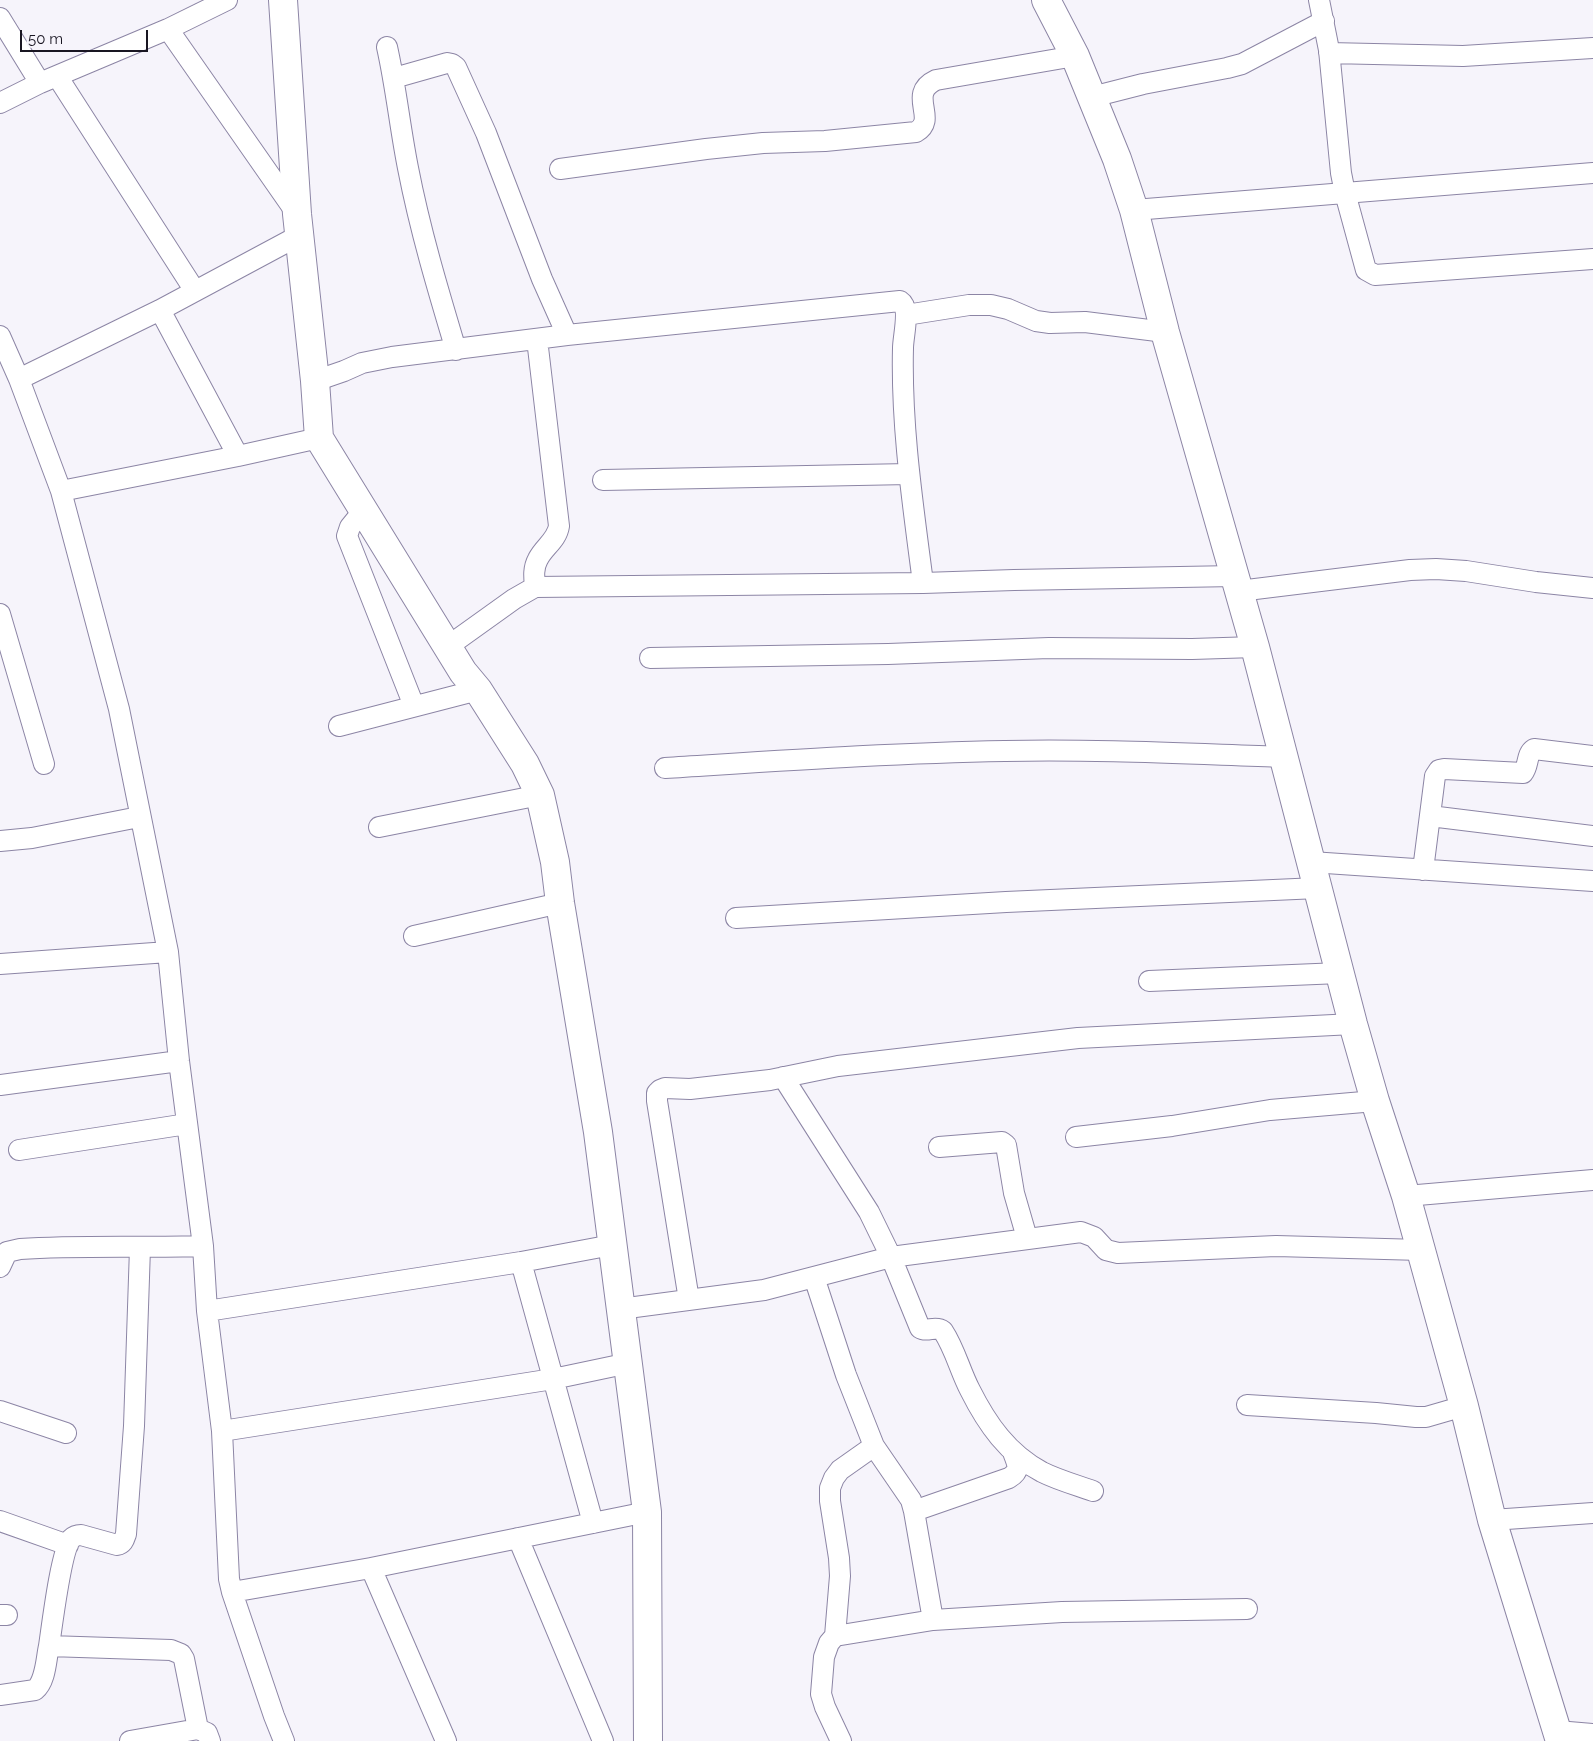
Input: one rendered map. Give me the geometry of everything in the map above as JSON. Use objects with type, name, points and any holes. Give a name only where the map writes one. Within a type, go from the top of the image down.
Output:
[{"type":"street","points":[[0,103],[168,29],[227,0]]},
{"type":"street","points":[[283,0],[299,225],[319,438],[463,672],[478,690],[525,764],[540,795],[555,862],[560,903],[598,1132],[647,1512],[648,1741]]},
{"type":"street","points":[[1046,0],[1075,56],[1117,159],[1134,210],[1165,332],[1255,647],[1353,1024],[1375,1101],[1406,1196],[1464,1406],[1492,1520],[1558,1736],[1593,1734]]},
{"type":"street","points":[[1319,0],[1329,53],[1341,173],[1366,270],[1375,275],[1593,259]]},
{"type":"street","points":[[0,18],[49,80],[195,291]]},
{"type":"street","points":[[1092,97],[1142,84],[1242,64],[1324,21]]},
{"type":"street","points":[[168,29],[299,225]]},
{"type":"street","points":[[387,47],[394,78],[408,168],[424,240],[456,350]]},
{"type":"street","points":[[1329,53],[1463,56],[1593,48]]},
{"type":"street","points":[[560,169],[706,149],[825,141],[916,132],[924,126],[922,96],[924,88],[936,80],[1075,56]]},
{"type":"street","points":[[394,78],[447,63],[456,67],[486,132],[542,279],[567,335]]},
{"type":"street","points":[[1134,210],[1593,173]]},
{"type":"street","points":[[19,379],[195,291],[299,225]]},
{"type":"street","points":[[315,380],[362,363],[392,357],[567,335],[895,301],[903,303],[906,315],[902,364],[909,474],[923,583]]},
{"type":"street","points":[[906,315],[968,305],[991,305],[1008,308],[1036,321],[1050,323],[1085,322],[1165,332]]},
{"type":"street","points":[[160,310],[238,456]]},
{"type":"street","points":[[448,647],[525,593],[538,560],[556,537],[560,526],[537,340]]},
{"type":"street","points":[[2,346],[19,379],[61,491],[119,709],[139,817],[168,952],[179,1061],[204,1246],[207,1311],[222,1431],[228,1565],[232,1592],[284,1741]]},
{"type":"street","points":[[61,491],[319,438]]},
{"type":"street","points":[[603,480],[909,474]]},
{"type":"street","points":[[363,511],[350,528],[347,536],[414,706]]},
{"type":"street","points":[[525,593],[1014,580],[1237,584],[1436,569],[1466,571],[1536,582],[1593,588]]},
{"type":"street","points":[[0,614],[44,764]]},
{"type":"street","points":[[650,658],[888,654],[1049,648],[1192,649],[1255,647]]},
{"type":"street","points":[[339,726],[478,690]]},
{"type":"street","points":[[1424,870],[1435,776],[1439,770],[1523,773],[1530,752],[1534,749],[1593,756]]},
{"type":"street","points":[[665,768],[1005,751],[1105,751],[1284,757]]},
{"type":"street","points":[[379,827],[540,795]]},
{"type":"street","points":[[1430,816],[1593,836]]},
{"type":"street","points":[[0,842],[32,838],[139,817]]},
{"type":"street","points":[[736,918],[997,903],[1315,875],[1424,870],[1593,881]]},
{"type":"street","points":[[414,936],[560,903]]},
{"type":"street","points":[[0,964],[168,952]]},
{"type":"street","points":[[1149,981],[1340,973]]},
{"type":"street","points":[[672,1302],[657,1093],[660,1090],[665,1088],[690,1089],[783,1077],[838,1066],[1078,1038],[1353,1024]]},
{"type":"street","points":[[0,1085],[179,1061]]},
{"type":"street","points":[[783,1077],[869,1212],[891,1256],[920,1328],[925,1330],[937,1328],[943,1331],[969,1390],[991,1428],[1013,1452],[1027,1463],[1044,1473],[1093,1491]]},
{"type":"street","points":[[1076,1137],[1172,1126],[1270,1110],[1375,1101]]},
{"type":"street","points":[[19,1150],[187,1124]]},
{"type":"street","points":[[939,1147],[1005,1143],[1014,1193],[1027,1238]]},
{"type":"street","points":[[1406,1196],[1593,1180]]},
{"type":"street","points":[[620,1309],[764,1290],[891,1256],[1081,1232],[1094,1237],[1106,1250],[1118,1253],[1276,1246],[1421,1250]]},
{"type":"street","points":[[207,1311],[521,1262],[612,1245]]},
{"type":"street","points":[[2,1257],[20,1249],[98,1246],[140,1248],[204,1246]]},
{"type":"street","points":[[0,1695],[35,1690],[38,1687],[42,1678],[49,1646],[68,1545],[75,1535],[81,1535],[113,1545],[121,1544],[126,1534],[134,1426],[140,1248]]},
{"type":"street","points":[[521,1262],[593,1523]]},
{"type":"street","points":[[814,1278],[846,1374],[874,1446],[906,1491],[914,1510],[933,1620]]},
{"type":"street","points":[[222,1431],[552,1378],[629,1363]]},
{"type":"street","points":[[1247,1405],[1416,1417],[1426,1417],[1464,1406]]},
{"type":"street","points":[[0,1410],[66,1432]]},
{"type":"street","points":[[841,1741],[821,1694],[824,1657],[829,1643],[835,1636],[840,1576],[830,1488],[840,1470],[874,1446]]},
{"type":"street","points":[[914,1510],[1010,1478],[1018,1470],[1013,1452]]},
{"type":"street","points":[[232,1592],[371,1568],[647,1512]]},
{"type":"street","points":[[1492,1520],[1593,1513]]},
{"type":"street","points":[[0,1521],[68,1545]]},
{"type":"street","points":[[518,1538],[602,1741]]},
{"type":"street","points":[[371,1568],[446,1741]]},
{"type":"street","points":[[835,1636],[933,1620],[1062,1612],[1247,1609]]},
{"type":"street","points":[[49,1646],[176,1651],[184,1659],[204,1735],[130,1741]]}]
